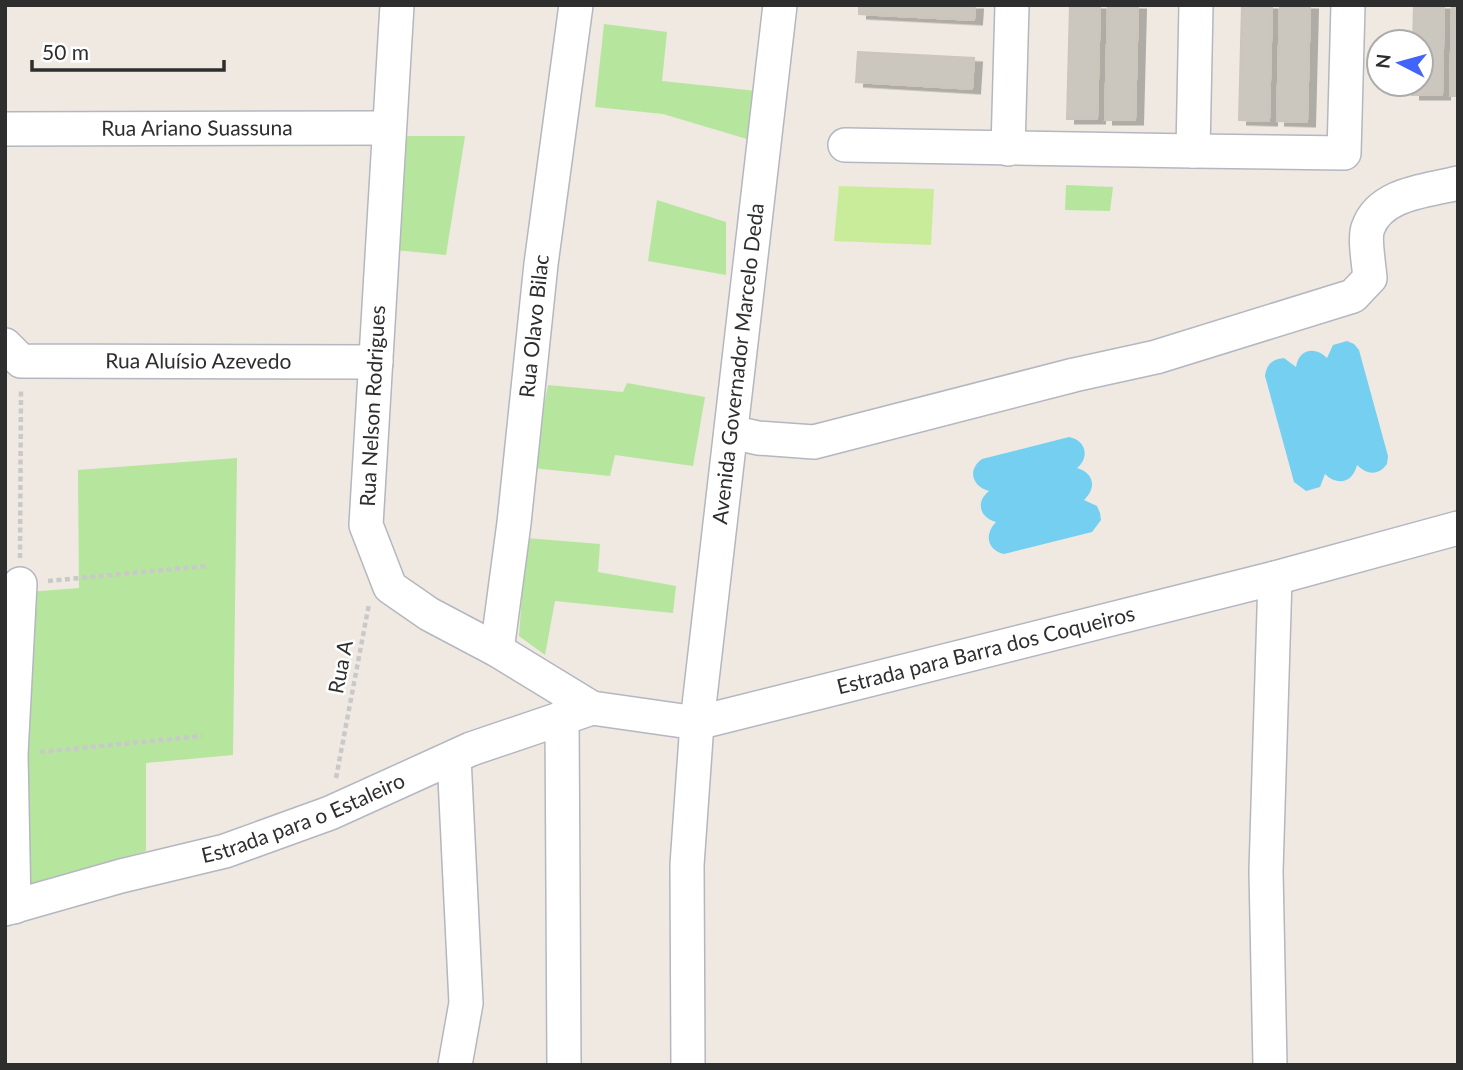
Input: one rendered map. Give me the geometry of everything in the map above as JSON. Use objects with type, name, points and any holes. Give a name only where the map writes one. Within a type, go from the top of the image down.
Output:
[{"type":"street","name":"Rua Nelson Rodrigues","points":[[397,5],[366,525],[390,587],[429,614],[496,650],[577,713],[697,723]]},
{"type":"street","name":"Rua Olavo Bilac","points":[[496,650],[514,523],[541,264],[576,5]]},
{"type":"street","name":"Avenida Governador Marcelo Deda","points":[[688,1065],[687,865],[697,723],[780,5]]},
{"type":"street","points":[[1008,149],[1012,5]]},
{"type":"street","points":[[1193,151],[1196,5]]},
{"type":"street","points":[[845,145],[1344,153],[1348,5]]},
{"type":"street","name":"Rua Ariano Suassuna","points":[[5,129],[388,128]]},
{"type":"street","points":[[731,432],[758,438],[814,442],[1074,375],[1156,357],[1353,296],[1370,278],[1367,230],[1380,207],[1391,201],[1458,183]]},
{"type":"street","name":"Rua Aluísio Azevedo","points":[[13,353],[376,362]]},
{"type":"street","name":"Estrada para Barra dos Coqueiros","points":[[697,723],[1275,578],[1458,528]]},
{"type":"street","points":[[1270,1065],[1266,871],[1275,578]]},
{"type":"street","points":[[9,908],[11,754],[20,584]]},
{"type":"street","points":[[564,1065],[565,903],[577,713]]},
{"type":"street","name":"Estrada para o Estaleiro","points":[[9,908],[121,876],[225,851],[330,813],[454,757],[577,713]]},
{"type":"street","points":[[454,757],[466,1003],[455,1065]]},
{"type":"path","points":[[13,353],[20,584],[208,566]]},
{"type":"path","name":"Rua A","points":[[330,813],[371,592]]},
{"type":"path","points":[[11,754],[202,736]]},
{"type":"green space","points":[[604,24],[667,32],[662,81],[757,91],[747,139],[663,114],[595,107]]},
{"type":"green space","points":[[404,136],[465,136],[446,255],[395,250]]},
{"type":"green space","points":[[1066,185],[1113,187],[1110,211],[1065,210]]},
{"type":"green space","points":[[839,186],[934,189],[931,245],[834,241]]},
{"type":"green space","points":[[657,200],[726,222],[726,275],[648,261]]},
{"type":"green space","points":[[627,383],[705,397],[693,466],[615,455],[610,476],[532,468],[548,385],[623,392]]},
{"type":"green space","points":[[237,458],[233,755],[146,763],[146,851],[24,886],[28,592],[79,588],[78,470]]},
{"type":"green space","points":[[526,538],[600,544],[598,572],[676,586],[673,613],[555,601],[545,655],[519,636]]},
{"type":"water","points":[[1347,341],[1359,350],[1388,456],[1387,464],[1380,471],[1372,473],[1357,465],[1352,476],[1344,481],[1334,480],[1325,474],[1320,487],[1306,491],[1294,482],[1266,372],[1273,361],[1284,358],[1296,367],[1300,356],[1308,351],[1318,352],[1327,358],[1333,345]]},
{"type":"water","points":[[1069,437],[1079,442],[1084,450],[1084,459],[1077,468],[1087,473],[1092,486],[1084,500],[1097,506],[1101,520],[1092,532],[1004,554],[998,552],[989,541],[990,532],[996,522],[986,517],[981,509],[982,500],[989,491],[975,482],[973,473],[977,463],[982,459]]},
{"type":"building","points":[[859,5],[975,5],[974,20],[859,14]]},
{"type":"building","points":[[1070,5],[1100,5],[1097,119],[1067,119]]},
{"type":"building","points":[[1108,5],[1138,5],[1135,120],[1105,120]]},
{"type":"building","points":[[1242,5],[1272,5],[1269,121],[1239,120]]},
{"type":"building","points":[[1280,5],[1310,5],[1307,122],[1277,121]]},
{"type":"building","points":[[1414,5],[1444,5],[1442,95],[1435,95],[1435,28],[1413,28]]},
{"type":"building","points":[[1452,5],[1458,5],[1458,96],[1450,96]]},
{"type":"building","points":[[858,52],[974,58],[972,89],[856,82]]}]
